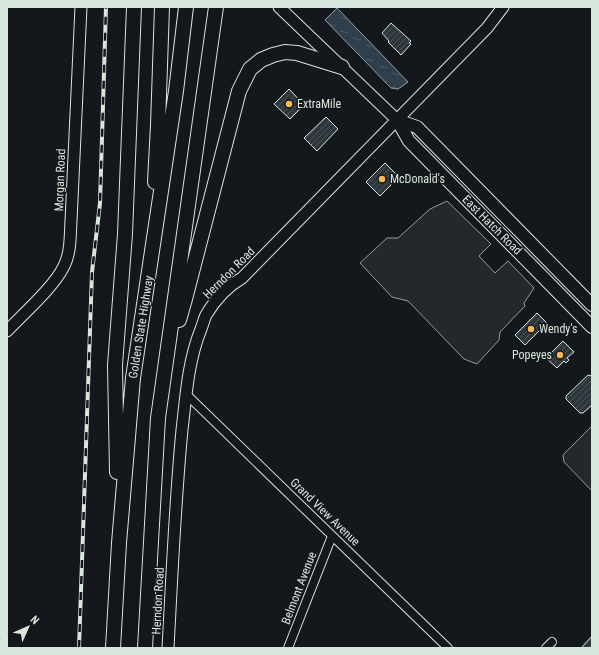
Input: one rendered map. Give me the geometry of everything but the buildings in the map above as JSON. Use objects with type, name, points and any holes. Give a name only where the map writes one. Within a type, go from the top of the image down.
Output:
[{"type":"highway","points":[[119,543],[115,365],[125,234],[134,7]]},
{"type":"highway","points":[[150,272],[158,124],[162,7]]},
{"type":"highway","name":"Golden State Highway","points":[[113,648],[119,543],[133,378],[176,91],[186,7]]},
{"type":"highway","points":[[145,648],[158,418],[216,7]]},
{"type":"highway","points":[[165,363],[185,299],[243,79],[250,69],[261,60],[285,52],[297,53],[342,67]]},
{"type":"main road","name":"East Hatch Road","points":[[397,120],[417,127],[592,305]]},
{"type":"main road","name":"East Hatch Road","points":[[397,120],[409,141],[592,326]]},
{"type":"street","name":"Morgan Road","points":[[7,331],[49,287],[64,266],[69,252],[81,7]]},
{"type":"street","name":"East Hatch Road","points":[[279,7],[397,120]]},
{"type":"street","name":"Herndon Road","points":[[168,648],[179,461],[186,394],[191,358],[206,315],[214,303],[233,283],[242,278],[487,28],[503,7]]},
{"type":"street","name":"Grand View Avenue","points":[[186,394],[448,648]]},
{"type":"street","name":"Belmont Avenue","points":[[288,648],[332,536]]},
{"type":"street","points":[[546,648],[552,642]]},
{"type":"shaded area","points":[[447,201],[491,244],[479,256],[495,273],[508,261],[534,288],[524,303],[525,306],[500,332],[499,340],[477,364],[464,359],[408,301],[392,297],[360,263],[387,238],[398,238],[430,209]]},
{"type":"shaded area","points":[[592,426],[592,491],[564,462],[563,455]]},
{"type":"water","points":[[337,8],[408,82],[398,89],[391,88],[325,20]]},
{"type":"railway","points":[[79,648],[92,272],[100,203],[106,7]]},
{"type":"place","name":"ExtraMile","points":[[289,104]]},
{"type":"place","name":"McDonald's","points":[[382,179]]},
{"type":"place","name":"Wendy's","points":[[531,329]]},
{"type":"place","name":"Popeyes","points":[[560,355]]}]
